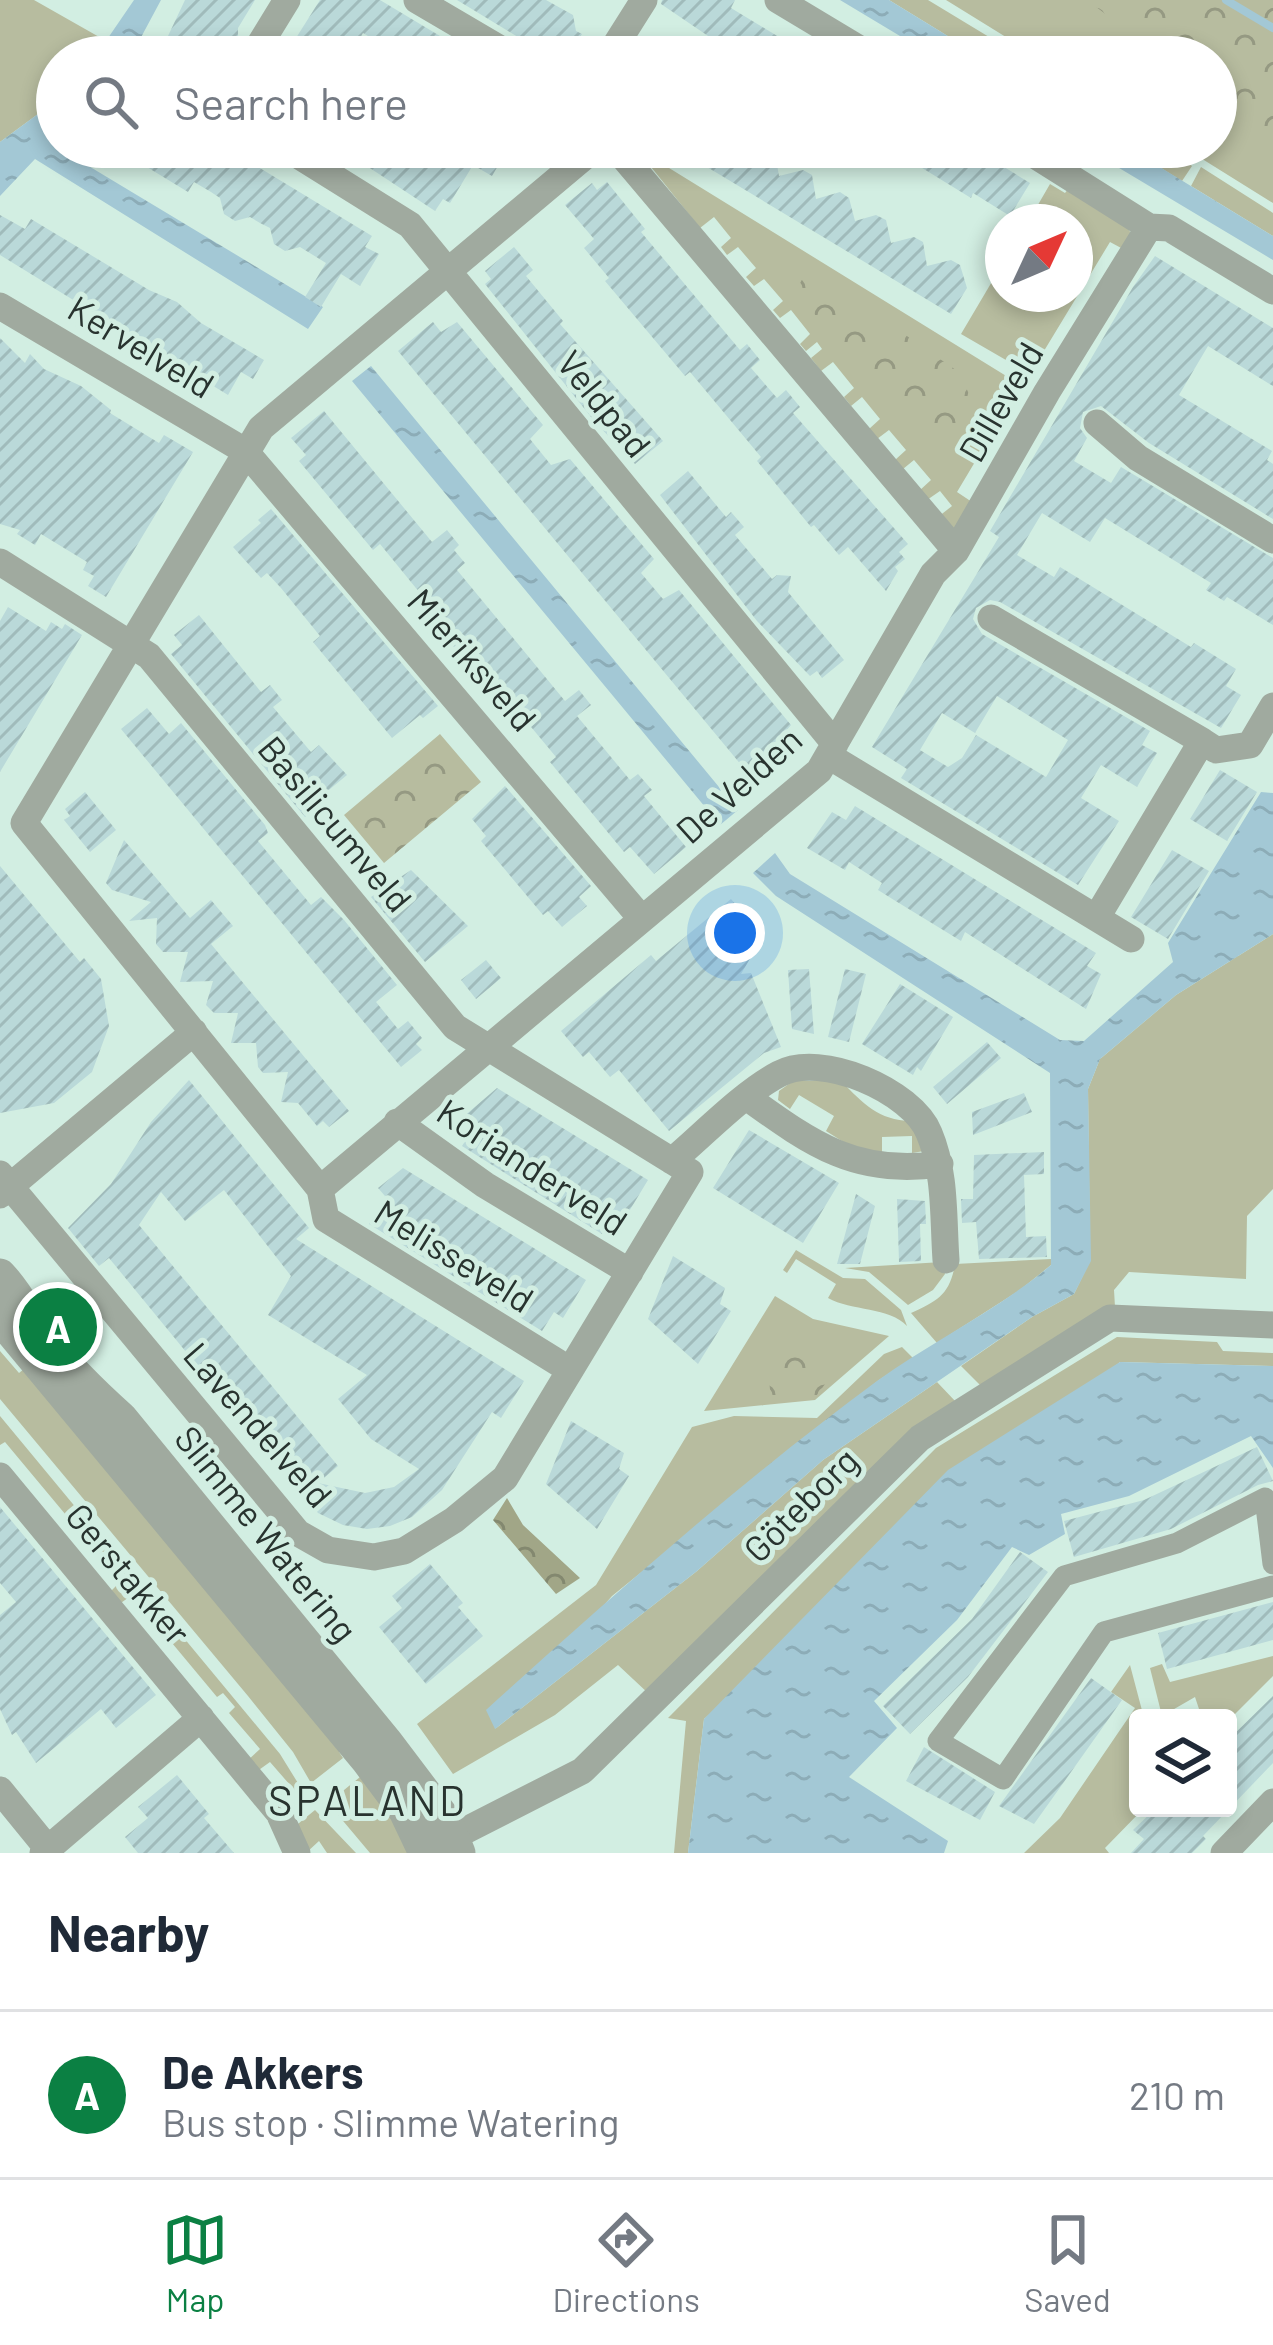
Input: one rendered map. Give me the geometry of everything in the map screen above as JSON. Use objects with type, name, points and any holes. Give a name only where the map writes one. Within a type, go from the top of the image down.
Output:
[{"type":"street","points":[[265,36],[287,0]]},
{"type":"street","points":[[417,0],[478,36]]},
{"type":"street","points":[[621,36],[644,0]]},
{"type":"street","points":[[778,0],[838,36]]},
{"type":"street","name":"Veldpad","points":[[319,168],[410,225],[832,750],[1131,939]]},
{"type":"street","points":[[320,1189],[24,824],[261,428],[570,168]]},
{"type":"street","points":[[633,168],[956,551]]},
{"type":"street","points":[[1055,168],[1149,227],[1169,228],[1273,291]]},
{"type":"street","name":"Dilleveld","points":[[956,551],[1149,227]]},
{"type":"street","name":"Kervelveld","points":[[0,306],[245,451]]},
{"type":"street","points":[[1097,423],[1138,458],[1273,540]]},
{"type":"street","name":"Mieriksveld","points":[[245,451],[641,918]]},
{"type":"street","name":"De Velden","points":[[320,1189],[819,771],[934,574],[956,551]]},
{"type":"street","name":"Basilicumveld","points":[[0,562],[149,656],[455,1027],[681,1166]]},
{"type":"street","points":[[991,618],[1216,750],[1250,745],[1273,706]]},
{"type":"street","points":[[1097,916],[1202,741]]},
{"type":"street","points":[[4,1185],[194,1032]]},
{"type":"street","name":"Lavendelveld","points":[[4,1185],[298,1533],[328,1550],[374,1557],[404,1551],[454,1520],[505,1478],[629,1272],[681,1166],[748,1098],[781,1073],[810,1065],[845,1069],[898,1100],[927,1126],[940,1163]]},
{"type":"street","points":[[748,1098],[839,1155],[878,1168],[940,1163],[946,1260]]},
{"type":"street","name":"Korianderveld","points":[[397,1122],[485,1185],[629,1272]]},
{"type":"street","name":"Melisseveld","points":[[320,1189],[326,1219],[570,1370]]},
{"type":"street","name":"Slimme Watering","points":[[0,1275],[20,1296],[33,1322],[76,1378],[121,1418],[377,1730],[446,1821],[440,1849]]},
{"type":"street","name":"Slimme Watering","points":[[0,1318],[440,1849]]},
{"type":"street","name":"Göteborg","points":[[440,1849],[582,1772],[920,1438],[1091,1329],[1110,1318],[1273,1325]]},
{"type":"street","name":"Gerstakker","points":[[0,1476],[279,1813],[291,1840]]},
{"type":"street","points":[[1273,1564],[1265,1498],[1177,1543],[1064,1576],[938,1741],[1003,1778],[1104,1632],[1273,1586]]},
{"type":"street","points":[[0,1790],[45,1851],[201,1718]]},
{"type":"street","points":[[1224,1853],[1273,1802]]},
{"type":"green space","points":[[0,0],[34,0],[97,36],[36,36],[36,115],[0,142]]},
{"type":"green space","points":[[889,0],[928,0],[987,36],[948,36]]},
{"type":"green space","points":[[946,0],[1273,0],[1273,203],[1217,168],[1237,168],[1237,36],[1004,36]]},
{"type":"green space","points":[[1087,0],[1273,0],[1273,138],[1237,113],[1237,36],[1134,36]]},
{"type":"green space","points":[[652,168],[669,168],[1021,385],[957,492],[972,502],[953,534],[938,517],[952,506],[940,491],[927,500],[919,491],[931,480],[914,460],[903,469],[895,460],[906,450],[889,430],[877,439],[869,429],[880,419],[862,397],[851,406],[844,397],[854,388],[833,362],[821,371],[811,358],[822,349],[817,342],[806,351],[800,344],[810,334],[791,310],[780,318],[773,310],[783,301],[764,279],[754,286],[746,277],[756,268],[738,247],[727,255],[721,247],[731,238],[714,217],[700,228]]},
{"type":"green space","points":[[1161,168],[1191,168],[1182,181]]},
{"type":"green space","points":[[1203,168],[1273,213],[1273,236],[1191,186]]},
{"type":"green space","points":[[1050,184],[1065,193],[1072,184],[1123,217],[1132,236],[1123,249],[1110,242],[1093,270],[1093,204],[1038,204]]},
{"type":"green space","points":[[805,274],[960,373],[976,411],[960,437],[903,412],[863,380],[798,287]]},
{"type":"green space","points":[[985,293],[985,312],[1068,312],[1030,374],[961,334]]},
{"type":"green space","points":[[440,734],[481,782],[384,863],[344,815]]},
{"type":"green space","points":[[1273,934],[1273,1189],[1247,1216],[1246,1279],[1129,1272],[1114,1290],[1115,1307],[981,1386],[961,1366],[1074,1294],[1090,1261],[1088,1089],[1100,1059],[1176,995]]},
{"type":"green space","points":[[793,1081],[841,1081],[880,1114],[911,1121],[924,1151],[912,1153],[912,1136],[882,1137],[882,1154],[845,1143],[826,1131],[834,1116],[799,1095],[790,1109],[778,1100],[779,1091]]},
{"type":"green space","points":[[796,1250],[843,1278],[865,1279],[901,1310],[907,1326],[891,1315],[828,1298],[836,1284],[796,1259],[787,1273],[783,1270]]},
{"type":"green space","points":[[1051,1259],[1051,1265],[1020,1290],[937,1343],[911,1313],[941,1295],[955,1264]]},
{"type":"green space","points":[[942,1262],[945,1274],[933,1290],[908,1305],[869,1272],[845,1268]]},
{"type":"green space","points":[[775,1296],[813,1319],[889,1336],[815,1400],[704,1411]]},
{"type":"green space","points":[[1117,1337],[1217,1342],[1223,1351],[1273,1353],[1273,1366],[1120,1362],[704,1719],[688,1853],[674,1853],[686,1721],[668,1718],[936,1448]]},
{"type":"green space","points":[[797,1346],[842,1361],[817,1395],[771,1400],[769,1379]]},
{"type":"green space","points":[[902,1347],[913,1358],[879,1380],[612,1596],[495,1729],[697,1571],[823,1460],[937,1382],[956,1402],[649,1694],[618,1665],[555,1715],[453,1774],[417,1724],[596,1585],[692,1427],[734,1416],[817,1418],[884,1354]]},
{"type":"green space","points":[[0,1351],[19,1373],[29,1365],[345,1746],[339,1752],[343,1758],[311,1783],[293,1752],[248,1696],[0,1399]]},
{"type":"green space","points":[[0,1416],[280,1754],[301,1788],[297,1793],[270,1762],[256,1772],[247,1761],[260,1749],[229,1713],[235,1707],[223,1693],[217,1697],[132,1595],[118,1605],[108,1594],[121,1581],[5,1442],[0,1445]]},
{"type":"green space","points":[[507,1498],[523,1525],[580,1578],[556,1594],[493,1520]]},
{"type":"green space","points":[[1273,1656],[1273,1676],[1237,1712],[1199,1709],[1195,1697],[1174,1709],[1160,1709],[1150,1668],[1162,1664],[1170,1682]]},
{"type":"green space","points":[[1130,1665],[1142,1709],[1134,1709],[1111,1692]]},
{"type":"green space","points":[[1129,1717],[1129,1817],[1135,1817],[1105,1848],[1109,1853],[1024,1853],[1060,1818]]},
{"type":"green space","points":[[365,1773],[415,1853],[370,1853],[328,1803]]},
{"type":"green space","points":[[315,1810],[356,1853],[327,1853],[319,1841],[306,1853],[293,1828]]},
{"type":"water","points":[[134,0],[161,0],[142,36],[109,36]]},
{"type":"water","points":[[840,0],[889,0],[948,36],[900,36]]},
{"type":"water","points":[[36,115],[36,160],[0,196],[0,142]]},
{"type":"water","points":[[49,168],[92,168],[323,307],[308,329]]},
{"type":"water","points":[[1119,168],[1161,168],[1273,236],[1273,260]]},
{"type":"water","points":[[371,366],[738,810],[720,825],[352,381]]},
{"type":"water","points":[[1261,792],[1273,793],[1273,934],[1176,995],[1100,1059],[1088,1089],[1091,1261],[1074,1294],[1032,1317],[823,1460],[697,1571],[495,1729],[486,1710],[726,1499],[877,1381],[1051,1265],[1050,1073],[776,896],[753,873],[775,853],[790,874],[1060,1040],[1084,1041],[1173,962],[1168,943]]},
{"type":"water","points":[[1120,1362],[1273,1366],[1273,1468],[1251,1436],[1129,1496],[1061,1514],[1065,1534],[1029,1555],[1012,1547],[957,1620],[874,1701],[897,1728],[849,1777],[948,1841],[944,1853],[688,1853],[704,1719],[948,1470]]},
{"type":"building","points":[[185,0],[255,0],[238,36],[168,36]]},
{"type":"building","points":[[320,0],[380,0],[440,36],[363,33],[297,36]]},
{"type":"building","points":[[457,0],[546,0],[573,15],[576,31],[582,34],[516,36]]},
{"type":"building","points":[[662,0],[735,0],[731,8],[777,36],[708,36],[661,4]]},
{"type":"building","points":[[149,168],[260,168],[372,236],[365,247],[379,254],[360,286],[341,274],[321,307],[305,297],[326,263],[300,247],[285,251],[274,244],[270,228],[250,217],[235,221],[224,214],[220,198],[194,182],[188,192]]},
{"type":"building","points":[[370,168],[471,168],[450,203],[443,199],[435,211]]},
{"type":"building","points":[[709,168],[778,168],[779,176],[803,170],[812,175],[816,199],[840,192],[849,198],[855,221],[876,215],[886,220],[891,243],[914,237],[923,242],[927,266],[951,260],[960,265],[967,288],[951,314]]},
{"type":"building","points":[[922,168],[1006,168],[1030,183],[1017,204],[991,204],[973,193],[971,198]]},
{"type":"building","points":[[607,182],[645,229],[641,232],[740,350],[747,344],[760,360],[751,368],[777,398],[786,390],[800,407],[793,413],[908,544],[899,552],[905,559],[895,567],[898,571],[886,591],[848,547],[839,555],[811,527],[757,461],[761,457],[690,372],[685,376],[605,281],[609,278],[584,248],[594,239],[565,205],[592,183],[597,190]]},
{"type":"building","points":[[0,215],[25,229],[31,219],[177,302],[201,323],[264,360],[253,379],[241,372],[228,395],[0,255]]},
{"type":"building","points":[[514,247],[533,270],[526,276],[563,321],[560,324],[663,441],[635,464],[595,422],[485,284],[491,279],[485,271]]},
{"type":"building","points":[[1155,256],[1273,328],[1273,386],[1208,346],[1179,395],[1272,451],[1267,460],[1273,464],[1273,519],[1149,443],[1101,406],[1083,412],[1080,428],[1087,438],[1074,461],[1111,483],[1121,467],[1273,558],[1273,625],[1206,590],[1211,583],[1105,518],[1090,542],[1042,513],[1017,555],[1054,577],[1060,567],[1236,669],[1226,686],[1241,695],[1221,728],[1000,602],[990,600],[976,608],[973,619],[982,634],[1150,731],[1142,745],[1157,753],[1137,787],[1101,765],[1081,798],[1119,821],[1078,885],[901,778],[907,769],[872,747],[999,537],[990,531]],"holes":[[[997,696],[1068,740],[1046,777],[976,735],[962,758],[948,767],[920,750],[942,713],[975,733]]]},
{"type":"building","points":[[433,322],[441,332],[457,322],[543,425],[530,439],[551,465],[570,459],[654,559],[641,573],[663,599],[679,590],[791,725],[779,739],[787,749],[752,778],[398,351]]},
{"type":"building","points":[[0,338],[25,363],[30,354],[44,369],[81,386],[110,413],[159,443],[164,435],[193,452],[106,597],[88,586],[94,576],[83,570],[87,562],[41,534],[35,545],[17,534],[20,530],[0,524]]},
{"type":"building","points":[[324,411],[432,542],[447,530],[465,563],[457,570],[565,701],[579,690],[591,705],[577,716],[630,780],[638,774],[652,790],[644,796],[686,847],[654,874],[630,847],[624,852],[550,762],[556,757],[512,704],[506,709],[417,603],[424,598],[380,544],[373,550],[299,461],[306,455],[291,438]]},
{"type":"building","points":[[688,471],[726,517],[731,512],[744,527],[735,535],[772,579],[791,576],[788,592],[844,660],[822,678],[817,671],[810,676],[757,621],[660,495]]},
{"type":"building","points":[[271,509],[438,706],[392,738],[313,642],[320,636],[281,588],[267,573],[261,578],[233,547]]},
{"type":"building","points":[[8,607],[46,631],[51,622],[82,635],[0,772],[0,621]]},
{"type":"building","points":[[199,615],[261,692],[270,685],[282,700],[273,707],[311,752],[319,745],[347,775],[305,817],[171,654],[182,645],[174,635]]},
{"type":"building","points":[[147,708],[169,734],[181,723],[265,825],[268,833],[258,841],[311,905],[321,897],[344,920],[397,985],[376,1002],[398,1029],[408,1021],[422,1038],[416,1044],[422,1050],[401,1067],[121,729]]},
{"type":"building","points":[[1220,770],[1257,792],[1227,841],[1190,819]]},
{"type":"building","points":[[505,786],[591,886],[579,897],[587,906],[562,927],[548,911],[543,915],[481,841],[486,836],[472,819]]},
{"type":"building","points":[[85,792],[116,830],[90,852],[64,820],[70,816],[65,809]]},
{"type":"building","points":[[855,806],[1096,953],[1087,966],[1101,974],[1086,1009],[965,932],[961,941],[894,900],[878,890],[882,883],[849,862],[845,870],[807,848],[832,812],[846,820]]},
{"type":"building","points":[[124,840],[190,918],[211,900],[233,926],[211,944],[349,1111],[329,1127],[323,1121],[317,1126],[298,1103],[281,1102],[288,1072],[263,1073],[256,1043],[231,1043],[238,1013],[214,1013],[206,1005],[213,981],[180,982],[188,952],[163,952],[156,944],[157,918],[129,921],[151,902],[112,890],[106,883]]},
{"type":"building","points":[[1172,850],[1209,871],[1168,939],[1131,917]]},
{"type":"building","points":[[0,866],[80,962],[84,958],[101,979],[109,1026],[92,1072],[54,1103],[0,1113]]},
{"type":"building","points":[[411,870],[468,926],[425,962],[371,897]]},
{"type":"building","points":[[731,899],[753,925],[742,934],[758,945],[741,974],[751,973],[781,1047],[764,1053],[669,1131],[619,1070],[610,1077],[589,1052],[583,1057],[561,1031],[651,955],[656,961]]},
{"type":"building","points":[[486,960],[501,978],[476,999],[461,980]]},
{"type":"building","points":[[809,969],[814,1034],[792,1029],[788,970]]},
{"type":"building","points":[[845,969],[866,974],[849,1042],[828,1037]]},
{"type":"building","points":[[900,984],[953,1017],[921,1071],[917,1067],[913,1075],[862,1044]]},
{"type":"building","points":[[987,1042],[1001,1058],[947,1104],[933,1087]]},
{"type":"building","points":[[189,1080],[309,1228],[296,1239],[524,1381],[501,1418],[492,1412],[442,1490],[412,1517],[367,1529],[343,1525],[318,1513],[109,1258],[99,1266],[68,1228],[111,1184],[151,1122]],"holes":[[[224,1190],[291,1276],[268,1315],[367,1375],[338,1399],[371,1439],[419,1469],[394,1487],[365,1493],[318,1483],[338,1466],[139,1225],[161,1192],[185,1221]]]},
{"type":"building","points":[[497,1088],[648,1180],[625,1218],[616,1212],[602,1234],[462,1146],[475,1126],[462,1118]]},
{"type":"building","points":[[1024,1093],[1032,1112],[973,1135],[972,1112]]},
{"type":"building","points":[[749,1130],[839,1183],[803,1243],[713,1188]]},
{"type":"building","points":[[1044,1152],[1044,1174],[1024,1175],[1026,1237],[1046,1236],[1047,1257],[979,1259],[976,1222],[962,1223],[961,1199],[973,1199],[974,1155]]},
{"type":"building","points":[[403,1168],[586,1280],[563,1318],[554,1312],[542,1331],[369,1224],[385,1196],[378,1188]]},
{"type":"building","points":[[856,1194],[875,1206],[860,1264],[837,1264]]},
{"type":"building","points":[[897,1199],[925,1201],[921,1261],[899,1262]]},
{"type":"building","points":[[673,1256],[725,1288],[720,1304],[731,1311],[698,1364],[648,1319]]},
{"type":"building","points":[[571,1421],[624,1453],[619,1469],[629,1476],[597,1529],[546,1484]]},
{"type":"building","points":[[1257,1447],[1273,1481],[1171,1529],[1074,1557],[1064,1521],[1144,1500]]},
{"type":"building","points":[[0,1507],[156,1695],[116,1728],[101,1709],[36,1763],[16,1732],[12,1735],[0,1709],[0,1615],[16,1602],[0,1583]]},
{"type":"building","points":[[1020,1552],[1048,1572],[968,1677],[910,1734],[883,1706],[972,1619]]},
{"type":"building","points":[[430,1564],[483,1636],[426,1684],[379,1627],[402,1608],[392,1596]]},
{"type":"building","points":[[1273,1602],[1273,1640],[1167,1669],[1158,1633]]},
{"type":"building","points":[[1091,1678],[1122,1700],[1034,1824],[999,1806]]},
{"type":"building","points":[[1273,1696],[1273,1763],[1237,1801],[1237,1731]]},
{"type":"building","points":[[924,1747],[995,1792],[980,1820],[906,1781]]},
{"type":"building","points":[[177,1775],[234,1853],[138,1853],[125,1837],[148,1818],[138,1807]]},
{"type":"building","points":[[1147,1817],[1221,1817],[1192,1853],[1131,1853],[1144,1839],[1133,1830]]},
{"type":"waterway","points":[[1226,0],[1273,28]]},
{"type":"place","name":"De Akkers","points":[[58,1327]]},
{"type":"district","name":"SPALAND","points":[[368,1801]]}]
